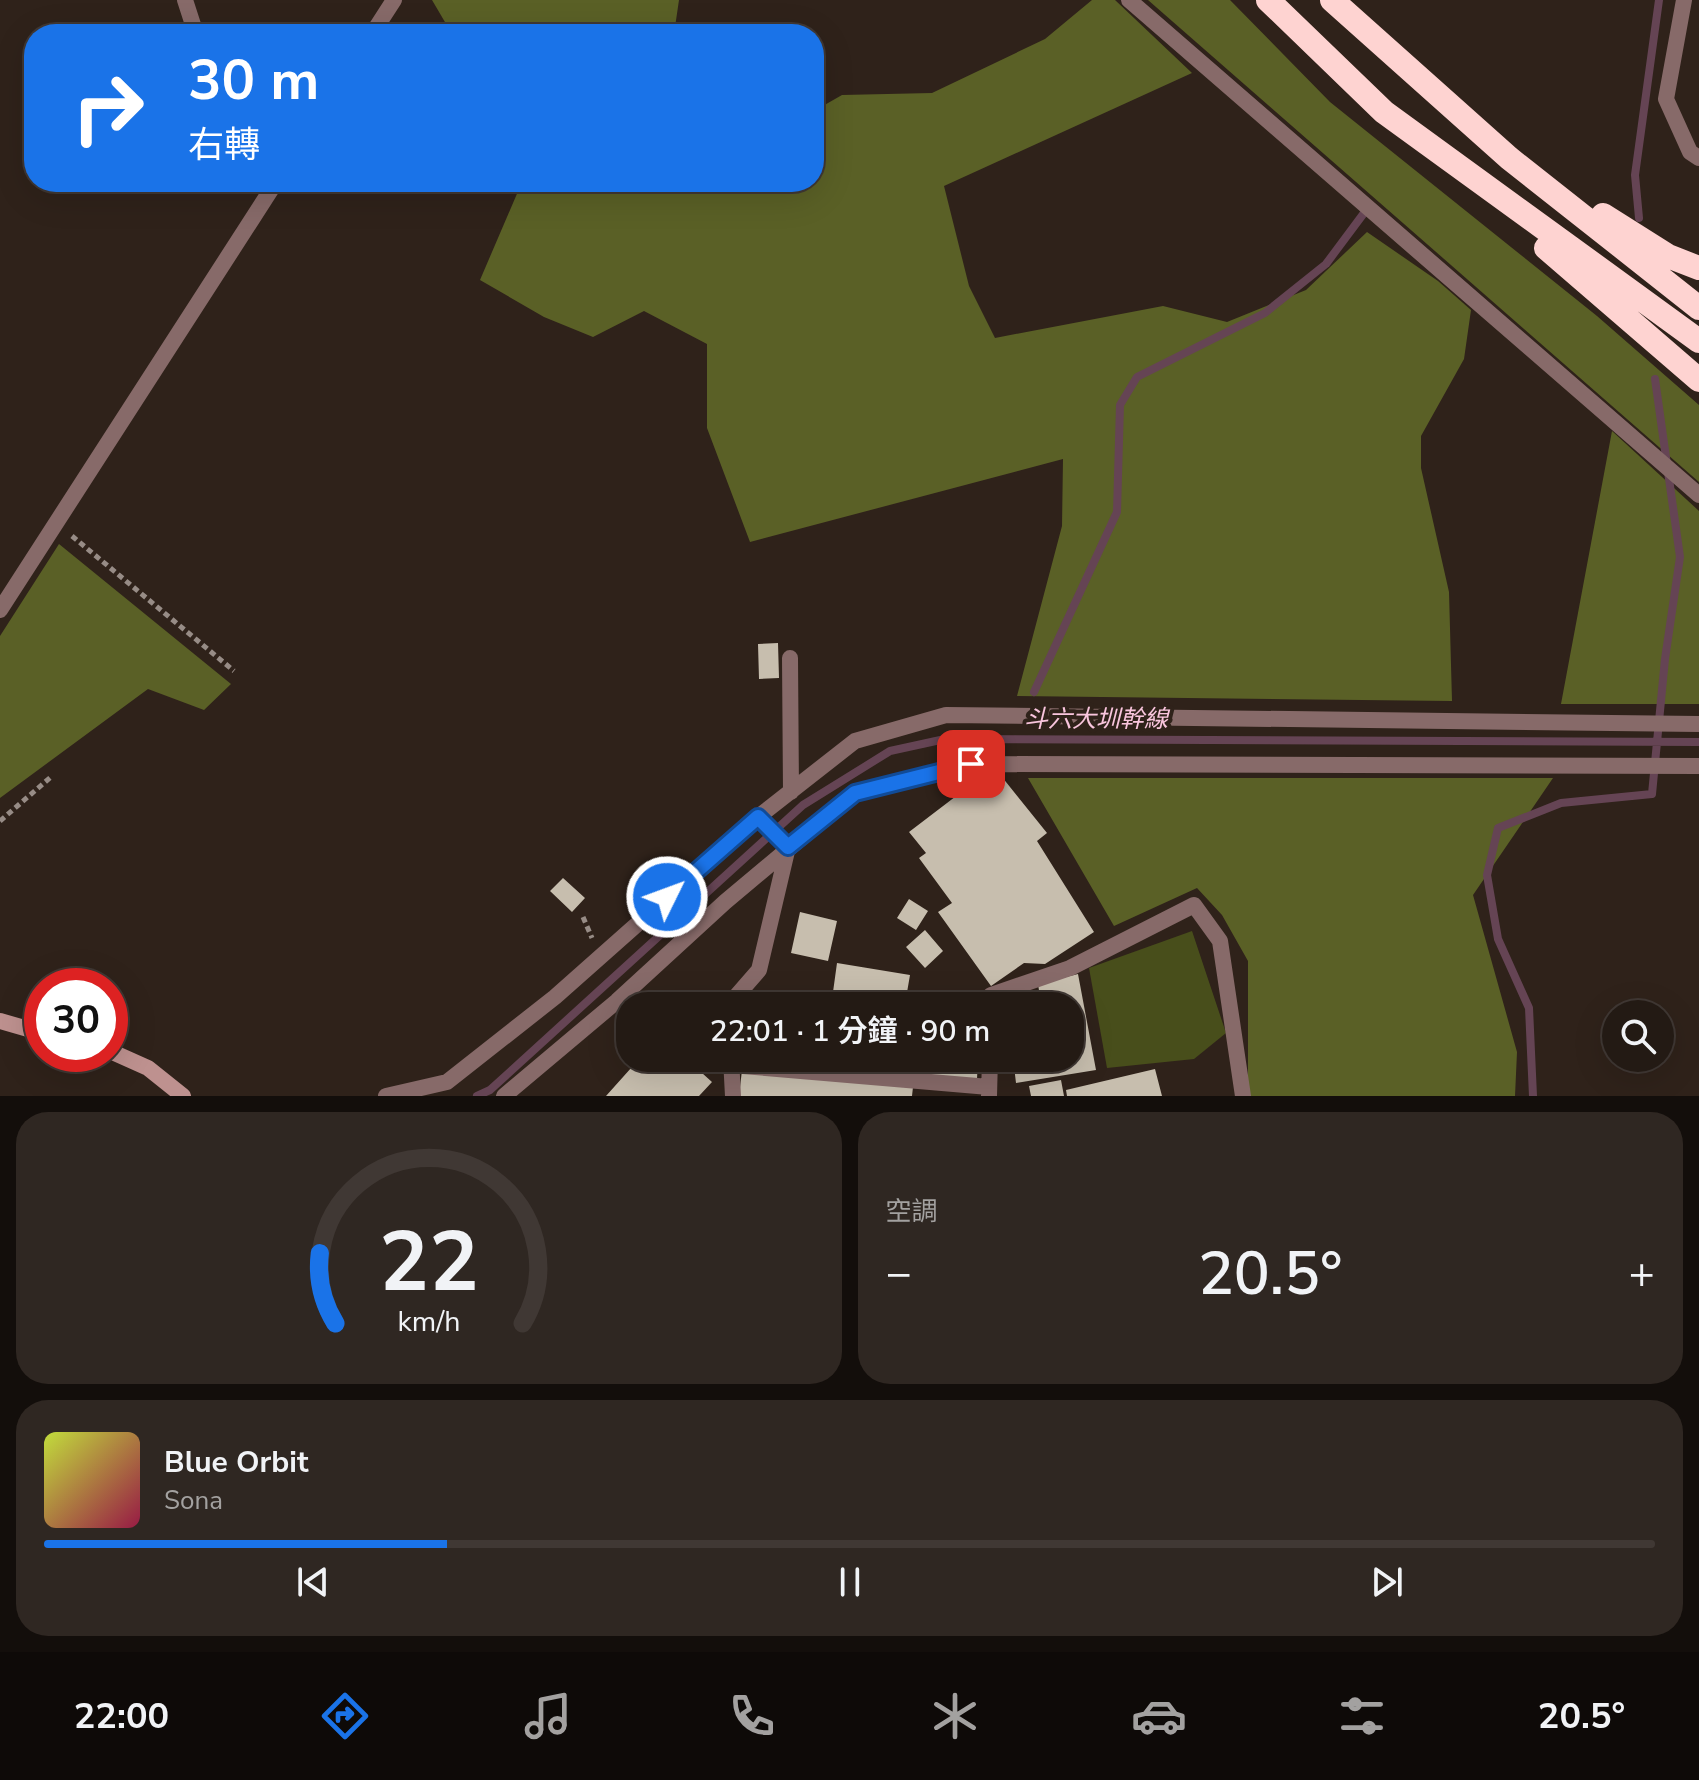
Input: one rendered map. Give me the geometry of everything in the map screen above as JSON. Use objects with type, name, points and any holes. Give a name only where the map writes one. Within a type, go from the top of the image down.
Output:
[{"type":"highway","points":[[1268,0],[1384,112],[1699,341]]},
{"type":"highway","points":[[1332,0],[1409,73],[1509,158],[1699,308]]},
{"type":"highway","points":[[1436,151],[1699,380]]},
{"type":"highway","points":[[1509,158],[1668,256],[1699,268]]},
{"type":"street","points":[[185,0],[193,24]]},
{"type":"street","points":[[378,24],[394,0]]},
{"type":"street","points":[[1129,0],[1699,495]]},
{"type":"street","points":[[1684,0],[1666,99],[1690,152],[1699,158]]},
{"type":"street","points":[[0,610],[270,192]]},
{"type":"street","points":[[790,658],[791,792]]},
{"type":"street","points":[[386,1096],[447,1082],[555,997],[758,817],[855,741],[946,715],[1699,724]]},
{"type":"street","points":[[504,1096],[617,1001],[788,847],[855,793],[971,764],[1699,766]]},
{"type":"street","points":[[758,817],[788,847]]},
{"type":"street","points":[[742,992],[759,970],[788,847]]},
{"type":"street","points":[[1000,992],[1070,968],[1194,905],[1220,941],[1243,1096]]},
{"type":"street","points":[[0,1021],[24,1028]]},
{"type":"street","points":[[128,1059],[148,1068],[183,1096]]},
{"type":"street","points":[[732,1072],[733,1096]]},
{"type":"street","points":[[817,1072],[989,1092],[990,1072]]},
{"type":"path","points":[[56,523],[234,671]]},
{"type":"path","points":[[0,821],[52,776]]},
{"type":"green space","points":[[432,0],[679,0],[675,24],[446,24]]},
{"type":"green space","points":[[1092,0],[1115,0],[1192,73],[944,186],[969,286],[995,338],[1163,306],[1227,322],[1306,290],[1367,232],[1438,281],[1471,310],[1464,359],[1421,436],[1421,468],[1449,592],[1452,701],[1017,696],[1062,526],[1063,459],[750,542],[707,428],[707,344],[644,311],[593,337],[544,317],[480,280],[518,192],[824,192],[824,105],[842,95],[932,93],[1045,39]]},
{"type":"green space","points":[[1148,0],[1230,0],[1330,102],[1597,316],[1699,405],[1699,482]]},
{"type":"green space","points":[[1612,431],[1699,511],[1699,704],[1561,704]]},
{"type":"green space","points":[[59,544],[231,684],[204,710],[148,689],[0,798],[0,636]]},
{"type":"green space","points":[[1028,778],[1553,778],[1473,895],[1517,1052],[1515,1096],[1248,1096],[1248,961],[1222,915],[1197,888],[1114,926]]},
{"type":"green space","points":[[1192,931],[1226,1033],[1194,1059],[1107,1068],[1089,968]]},
{"type":"building","points":[[778,643],[779,678],[759,679],[758,644]]},
{"type":"building","points":[[985,774],[1002,777],[1047,833],[1037,841],[1094,932],[1045,964],[1024,963],[991,986],[938,912],[952,903],[919,858],[926,853],[909,832]]},
{"type":"building","points":[[563,878],[585,898],[572,912],[550,891]]},
{"type":"building","points":[[909,899],[928,911],[916,930],[897,918]]},
{"type":"building","points":[[800,912],[837,921],[828,961],[791,953]]},
{"type":"building","points":[[925,930],[943,951],[925,968],[906,947]]},
{"type":"building","points":[[837,963],[910,975],[907,992],[833,992]]},
{"type":"building","points":[[1078,974],[1081,992],[1039,992],[1038,984]]},
{"type":"building","points":[[1084,1006],[1096,1070],[1084,1072]]},
{"type":"building","points":[[1155,1069],[1162,1096],[1067,1096],[1066,1090]]},
{"type":"building","points":[[627,1072],[701,1072],[712,1082],[699,1096],[606,1096]]},
{"type":"building","points":[[742,1072],[913,1087],[912,1096],[739,1096]]},
{"type":"building","points":[[885,1072],[977,1072],[977,1079]]},
{"type":"building","points":[[1015,1072],[1084,1072],[1016,1083]]},
{"type":"building","points":[[1061,1080],[1064,1096],[1031,1096],[1029,1086]]},
{"type":"waterway","points":[[1639,218],[1635,175],[1659,0]]},
{"type":"waterway","points":[[1034,692],[1117,512],[1120,405],[1137,377],[1265,313],[1326,264],[1367,209]]},
{"type":"waterway","points":[[1533,1096],[1529,1008],[1498,939],[1487,875],[1498,828],[1561,803],[1652,794],[1665,659],[1680,557],[1655,379]]},
{"type":"waterway","name":"斗六大圳幹線","points":[[477,1096],[490,1090],[803,805],[890,751],[945,739],[1699,742]]},
{"type":"route","points":[[667,897],[758,817],[788,847],[855,793],[971,764]]}]
